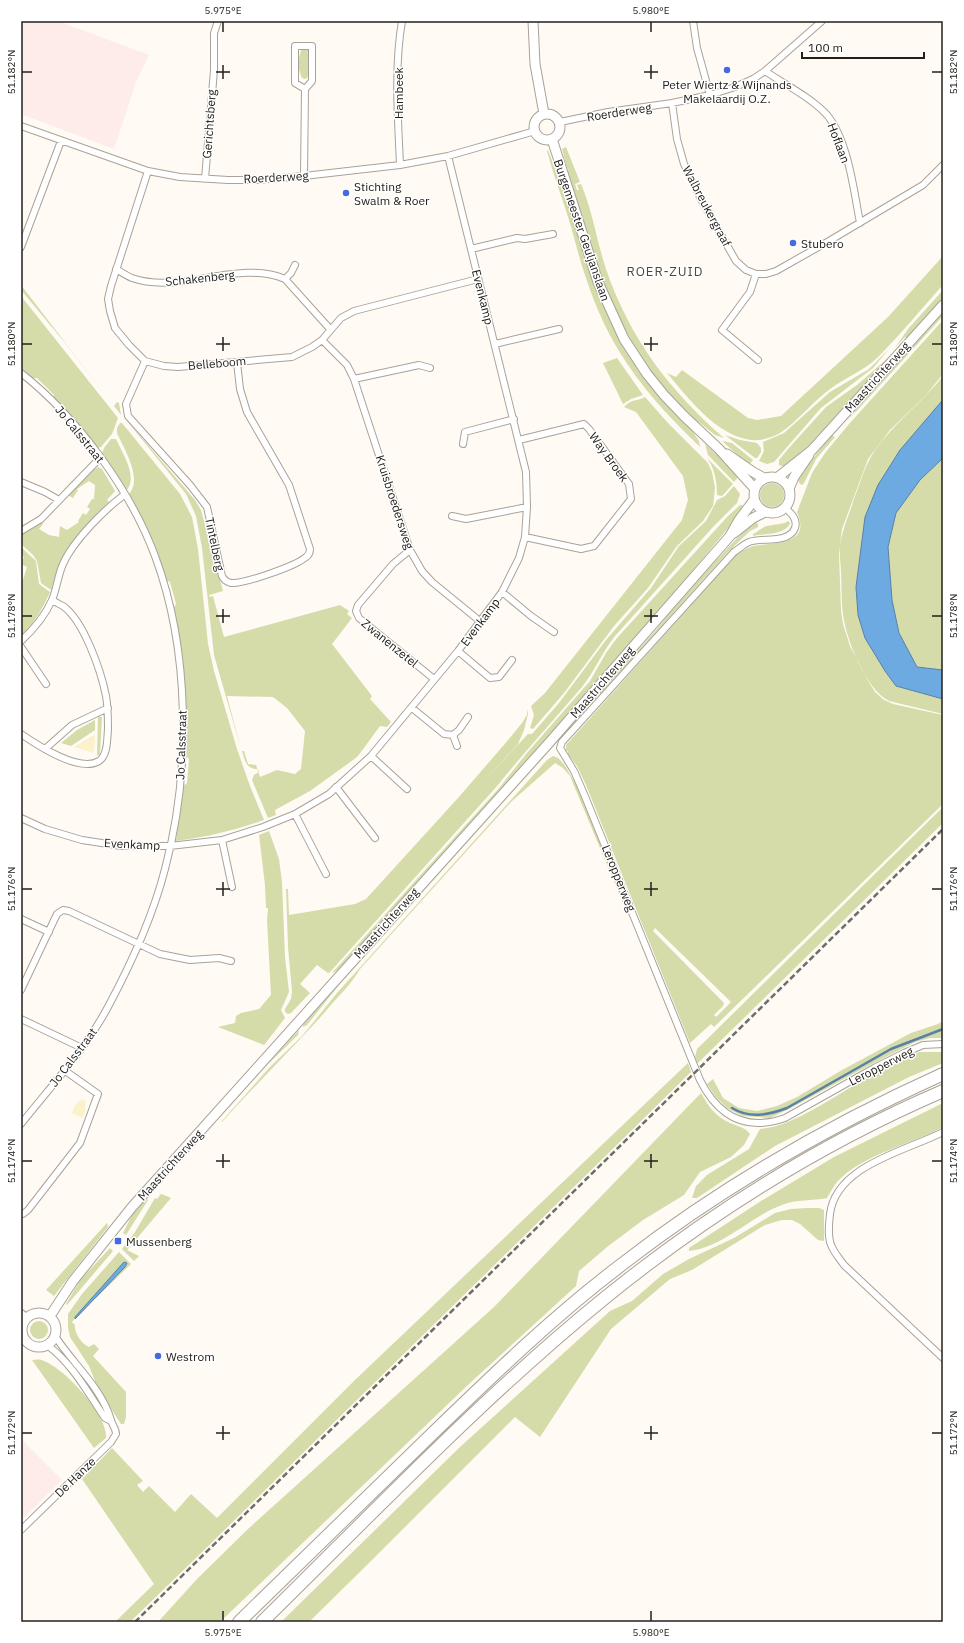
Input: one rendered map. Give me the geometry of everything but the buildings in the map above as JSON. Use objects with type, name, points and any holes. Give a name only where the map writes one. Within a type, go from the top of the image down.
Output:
[{"type":"highway","points":[[239,1622],[517,1352],[625,1262],[690,1214],[778,1159],[842,1123],[943,1074]]},
{"type":"highway","points":[[262,1622],[467,1420],[601,1301],[664,1252],[722,1212],[774,1179],[837,1143],[943,1091]]},
{"type":"main road","points":[[533,21],[535,64],[544,114]]},
{"type":"main road","points":[[544,114],[552,114],[560,122],[560,132],[558,136],[552,139],[545,140],[534,131],[536,120],[544,114]]},
{"type":"main road","name":"Burgemeester Geuljanslaan","points":[[552,139],[598,282],[624,339],[647,374],[664,395],[684,416],[719,448],[755,489]]},
{"type":"main road","name":"Maastrichterweg","points":[[778,477],[812,450],[943,305]]},
{"type":"main road","name":"Burgemeester Geuljanslaan","points":[[719,448],[764,478]]},
{"type":"main road","name":"Maastrichterweg","points":[[789,489],[794,477],[812,450]]},
{"type":"main road","points":[[773,476],[778,477],[785,482],[789,489],[790,498],[785,508],[777,512],[765,512],[759,508],[754,500],[755,489],[758,483],[764,478],[773,476]]},
{"type":"main road","name":"Maastrichterweg","points":[[730,536],[739,520],[754,500]]},
{"type":"main road","name":"Maastrichterweg","points":[[50,1316],[74,1281],[132,1207],[548,744],[730,536],[753,518],[765,512]]},
{"type":"main road","points":[[38,1312],[50,1316],[55,1324],[55,1336],[47,1345],[36,1347],[24,1343],[22,1330],[24,1316],[38,1312]]},
{"type":"street","name":"Gerichtsberg","points":[[205,179],[214,70],[214,33],[218,21]]},
{"type":"street","name":"Hambeek","points":[[400,166],[397,98],[398,61],[402,21]]},
{"type":"street","points":[[693,21],[697,48],[710,95]]},
{"type":"street","name":"Roerderweg","points":[[560,122],[608,112],[672,103],[710,95],[753,79],[765,71],[822,21]]},
{"type":"street","points":[[304,176],[305,88],[312,81],[312,46],[295,46],[296,83],[305,88]]},
{"type":"street","name":"Hoflaan","points":[[765,71],[827,114],[833,124],[846,155],[860,222]]},
{"type":"street","name":"Walbreukergraaf","points":[[672,103],[677,139],[684,164],[696,190],[736,261],[746,270],[756,274]]},
{"type":"street","name":"Roerderweg","points":[[21,126],[148,171],[180,177],[257,180],[400,166],[448,156],[534,131]]},
{"type":"street","points":[[21,247],[61,141]]},
{"type":"street","name":"Evenkamp","points":[[21,818],[45,828],[82,840],[121,846],[170,846],[222,840],[269,825],[295,814],[329,794],[371,756],[458,651],[502,592],[519,558],[525,537],[527,507],[526,472],[448,156]]},
{"type":"street","points":[[758,360],[722,330],[750,292],[756,274],[766,274],[776,271],[923,185],[943,164]]},
{"type":"street","name":"Belleboom","points":[[148,171],[116,269],[108,299],[115,328],[129,345],[146,361],[164,366],[178,367],[292,357],[322,340],[341,318],[354,311],[478,279]]},
{"type":"street","points":[[472,249],[517,238],[526,239],[553,234]]},
{"type":"street","points":[[295,265],[291,273],[285,279],[330,329]]},
{"type":"street","name":"Schakenberg","points":[[116,269],[131,278],[151,282],[170,282],[257,272],[278,276],[285,279]]},
{"type":"street","points":[[495,344],[559,329]]},
{"type":"street","name":"Kruisbroedersweg","points":[[322,340],[347,365],[354,379],[410,550],[422,570],[432,582],[481,622]]},
{"type":"street","name":"Tintelberg","points":[[146,361],[126,404],[126,412],[145,436],[190,485],[207,507],[222,576],[226,581],[234,583],[279,571],[305,558],[309,554],[310,549],[289,485],[247,412],[240,389],[237,362]]},
{"type":"street","points":[[354,379],[419,364],[430,368]]},
{"type":"street","name":"Jo Calsstraat","points":[[21,373],[56,405],[82,434],[100,458],[124,495],[139,522],[154,556],[168,600],[178,649],[182,702],[182,768],[170,846],[154,905],[138,944],[108,1007],[82,1048],[21,1124]]},
{"type":"street","points":[[463,444],[465,432],[514,419]]},
{"type":"street","name":"Way Broek","points":[[519,440],[584,424],[629,484],[631,499],[594,546],[581,549],[525,537]]},
{"type":"street","points":[[21,531],[40,520],[100,458]]},
{"type":"street","points":[[21,482],[45,492],[59,500]]},
{"type":"street","points":[[21,641],[36,628],[52,600],[64,564],[75,544],[111,504],[124,495]]},
{"type":"street","points":[[452,516],[466,519],[527,507]]},
{"type":"street","name":"Leropperweg","points":[[785,508],[795,520],[795,528],[793,532],[780,538],[750,541],[734,552],[562,742],[560,748],[574,771],[584,794],[700,1080],[709,1097],[726,1114],[737,1120],[750,1123],[777,1121],[904,1053],[923,1045],[943,1044]]},
{"type":"street","name":"Zwanenzetel","points":[[410,550],[393,564],[358,605],[356,611],[359,618],[434,679]]},
{"type":"street","name":"Evenkamp","points":[[502,592],[554,632]]},
{"type":"street","points":[[21,734],[45,749],[69,760],[87,764],[99,761],[105,755],[108,740],[108,708],[99,670],[89,644],[77,623],[64,607],[52,600]]},
{"type":"street","points":[[21,647],[46,684]]},
{"type":"street","name":"Evenkamp","points":[[458,651],[490,678],[499,677],[512,660]]},
{"type":"street","points":[[45,749],[72,725],[108,708]]},
{"type":"street","points":[[412,708],[444,734],[453,735],[459,730],[468,717]]},
{"type":"street","points":[[453,735],[457,746]]},
{"type":"street","points":[[371,756],[407,789]]},
{"type":"street","points":[[336,787],[375,838]]},
{"type":"street","points":[[295,814],[326,874]]},
{"type":"street","points":[[222,840],[232,887]]},
{"type":"street","points":[[21,990],[57,914],[63,910],[69,911],[160,954],[173,958],[190,960],[219,958],[231,961]]},
{"type":"street","points":[[21,919],[49,932]]},
{"type":"street","points":[[21,1019],[82,1048]]},
{"type":"street","points":[[21,1214],[28,1210],[80,1143],[98,1094],[64,1070]]},
{"type":"street","points":[[943,1132],[876,1162],[856,1173],[839,1189],[831,1204],[829,1223],[831,1246],[844,1265],[943,1358]]},
{"type":"street","name":"De Hanze","points":[[21,1530],[111,1442],[116,1432],[111,1421],[110,1413],[88,1378],[62,1347],[55,1336]]},
{"type":"street","points":[[47,1345],[56,1352],[74,1372],[105,1418],[111,1421]]},
{"type":"shaded area","points":[[21,21],[58,21],[149,55],[136,82],[114,149],[21,114]]},
{"type":"shaded area","points":[[21,1439],[62,1480],[23,1519],[21,1517]]},
{"type":"green space","points":[[302,48],[308,48],[310,59],[310,70],[307,78],[305,79],[302,78],[300,74],[299,66]]},
{"type":"green space","points":[[566,147],[580,182],[575,184],[577,190],[579,190],[577,185],[581,184],[589,205],[607,272],[628,320],[654,363],[670,383],[686,402],[724,438],[715,435],[699,422],[698,423],[680,407],[650,370],[627,333],[608,294],[578,208],[567,170],[569,169],[567,168],[562,149]]},
{"type":"green space","points":[[548,150],[556,171],[555,172],[557,172],[564,189],[595,283],[613,325],[665,402],[691,429],[699,441],[700,447],[671,418],[644,387],[621,355],[609,334],[594,301],[584,271],[549,160]]},
{"type":"green space","points":[[943,256],[943,285],[878,357],[867,366],[830,389],[787,428],[773,436],[762,440],[751,440],[738,437],[726,431],[704,414],[667,373],[676,377],[682,370],[748,418],[757,420],[781,416],[888,317]]},
{"type":"green space","points":[[21,285],[110,401],[66,344],[21,290]]},
{"type":"green space","points":[[943,290],[943,298],[907,338],[905,337],[895,348],[908,329]]},
{"type":"green space","points":[[21,296],[118,418],[112,434],[101,447],[98,448],[78,422],[54,400],[54,395],[37,378],[30,378],[29,375],[21,368]]},
{"type":"green space","points":[[943,313],[943,316],[842,427],[855,412],[855,410]]},
{"type":"green space","points":[[943,320],[943,374],[926,395],[890,430],[868,459],[842,529],[839,553],[841,611],[843,624],[850,646],[875,692],[884,700],[893,704],[943,715],[943,804],[714,1027],[711,1024],[690,1043],[586,785],[577,766],[568,754],[568,751],[566,751],[566,745],[736,555],[753,546],[780,542],[795,537],[799,531],[800,523],[797,512],[812,473],[825,453],[849,424]],"holes":[[[655,928],[731,1002],[716,1017],[714,1015],[724,1003],[653,931]]]},
{"type":"green space","points":[[890,348],[873,368],[821,408],[774,462],[767,464],[759,461],[764,451],[763,442],[784,433],[830,392],[869,369]]},
{"type":"green space","points":[[889,357],[787,468],[779,465],[779,460],[826,407],[857,385]]},
{"type":"green space","points":[[617,358],[643,395],[631,399],[623,404],[603,363]]},
{"type":"green space","points":[[943,376],[943,401],[865,517],[856,587],[885,671],[896,686],[943,699],[943,714],[889,701],[880,695],[865,675],[858,663],[845,626],[842,604],[840,546],[846,522],[864,471],[872,455],[888,434]]},
{"type":"green space","points":[[645,397],[667,422],[708,463],[712,472],[715,488],[713,506],[703,521],[677,546],[648,588],[614,626],[564,693],[533,729],[530,728],[534,715],[531,706],[545,693],[682,520],[688,500],[683,476],[636,412],[624,407],[632,401]]},
{"type":"green space","points":[[117,402],[119,403],[121,415],[114,406]]},
{"type":"green space","points":[[123,416],[195,500],[201,510],[223,591],[209,595],[210,597],[213,596],[224,637],[340,605],[349,611],[347,614],[352,618],[332,644],[372,696],[370,699],[391,722],[387,727],[380,726],[358,756],[353,760],[310,791],[275,810],[276,815],[268,818],[252,780],[254,775],[258,772],[260,777],[277,770],[295,774],[301,769],[305,731],[287,708],[273,697],[227,696],[241,749],[214,655],[202,548],[196,516],[186,494]]},
{"type":"green space","points":[[120,423],[122,423],[180,494],[192,517],[198,549],[208,644],[214,671],[237,749],[264,820],[221,833],[176,841],[183,786],[187,783],[189,759],[185,755],[186,718],[184,682],[180,645],[173,609],[176,604],[170,582],[165,580],[128,495],[132,489],[134,481],[131,464],[117,433],[117,428]]},
{"type":"green space","points":[[725,435],[740,440],[757,443],[761,448],[761,452],[757,458],[755,458]]},
{"type":"green space","points":[[832,435],[835,437],[816,459],[804,483],[802,485],[800,484],[797,478]]},
{"type":"green space","points":[[111,439],[116,439],[128,465],[131,479],[130,485],[126,491],[102,454],[104,448]]},
{"type":"green space","points":[[722,441],[732,443],[753,460],[749,465]]},
{"type":"green space","points":[[705,444],[740,475],[734,482],[708,455]]},
{"type":"green space","points":[[707,458],[733,484],[722,496],[717,495],[715,476]]},
{"type":"green space","points":[[943,458],[943,670],[917,667],[899,633],[892,600],[888,547],[896,513],[920,480]]},
{"type":"green space","points":[[98,467],[102,469],[115,491],[107,500],[109,502],[78,536],[62,560],[51,590],[41,583],[37,561],[21,544],[21,535],[42,522],[43,524],[39,529],[49,535],[59,537],[60,526],[67,530],[79,522],[78,521],[83,513],[86,515],[90,509],[87,507],[92,499],[94,499],[95,485],[89,481],[77,489],[78,490],[73,498],[68,495],[93,468],[95,469]]},
{"type":"green space","points":[[772,483],[780,487],[784,495],[780,503],[772,507],[764,503],[760,495],[764,487]]},
{"type":"green space","points":[[734,486],[740,494],[737,503],[713,527],[615,636],[582,687],[498,785],[330,972],[328,973],[317,965],[300,984],[310,993],[291,1013],[288,1014],[285,1012],[285,1009],[291,999],[292,991],[288,947],[286,889],[288,889],[289,915],[355,904],[366,899],[458,798],[509,739],[527,715],[527,709],[528,714],[524,730],[518,744],[484,781],[528,734],[532,734],[559,703],[606,640],[651,588],[679,546],[706,521],[717,500],[725,496]]},
{"type":"green space","points":[[740,505],[742,505],[744,509],[645,628],[341,967],[332,973],[500,787],[526,754],[590,681],[606,653],[617,638],[728,516]]},
{"type":"green space","points":[[754,520],[758,524],[758,527],[750,531],[728,552],[339,985],[307,1025],[303,1027],[303,1025],[339,982],[655,631],[689,589]]},
{"type":"green space","points":[[789,521],[790,524],[783,531],[753,536],[753,534],[765,527]]},
{"type":"green space","points":[[21,547],[36,561],[39,584],[50,592],[38,616],[21,636],[21,586],[27,567],[21,564],[24,557],[21,555]]},
{"type":"green space","points":[[98,716],[102,717],[100,754],[97,756]]},
{"type":"green space","points":[[95,720],[95,730],[71,746],[61,743],[77,730]]},
{"type":"green space","points":[[242,751],[244,751],[248,764],[256,765],[257,769],[248,766]]},
{"type":"green space","points":[[553,756],[558,758],[564,764],[577,786],[624,901],[623,903],[570,776],[563,768],[555,763],[511,802],[360,969],[357,975],[325,1012],[221,1122],[269,1068],[303,1035],[337,993],[547,760]]},
{"type":"green space","points":[[943,807],[943,823],[697,1064],[695,1057],[697,1049]]},
{"type":"green space","points":[[269,831],[279,859],[282,882],[285,957],[289,992],[281,1010],[285,1018],[264,1045],[218,1027],[235,1023],[236,1016],[241,1013],[259,1009],[271,995],[267,920],[268,908],[266,908],[259,835]]},
{"type":"green space","points":[[943,1021],[943,1038],[930,1038],[915,1042],[770,1118],[742,1116],[727,1108],[716,1097],[707,1084],[713,1079],[723,1098],[739,1108],[757,1111],[777,1106],[797,1097],[842,1070],[911,1033]]},
{"type":"green space","points":[[299,1030],[298,1035],[266,1066],[219,1118],[218,1117]]},
{"type":"green space","points":[[919,1052],[943,1052],[943,1063],[909,1077],[775,1146],[697,1198],[692,1198],[696,1186],[707,1175],[749,1149],[760,1129],[784,1124]]},
{"type":"green space","points":[[688,1063],[691,1072],[197,1557],[130,1622],[115,1622],[154,1584],[82,1479],[112,1448],[143,1481],[137,1485],[143,1492],[149,1486],[175,1512],[191,1494],[217,1518],[355,1380]]},
{"type":"green space","points":[[701,1093],[714,1112],[726,1121],[748,1131],[750,1134],[744,1145],[731,1157],[700,1172],[684,1195],[643,1220],[607,1247],[579,1271],[576,1286],[470,1383],[220,1622],[158,1622],[197,1579],[248,1529],[494,1307]]},
{"type":"green space","points":[[943,1103],[943,1127],[860,1164],[837,1182],[827,1198],[793,1202],[782,1205],[759,1216],[713,1244],[701,1249],[689,1251],[689,1248],[761,1201],[834,1157]]},
{"type":"green space","points":[[157,1192],[171,1198],[127,1250],[139,1256],[134,1261],[122,1249],[135,1232],[155,1198],[157,1199],[161,1194]]},
{"type":"green space","points":[[145,1198],[148,1200],[126,1235],[123,1233],[133,1213]]},
{"type":"green space","points":[[819,1208],[824,1210],[824,1241],[818,1240],[800,1224],[792,1220],[782,1220],[765,1225],[692,1270],[670,1279],[611,1329],[540,1437],[515,1417],[309,1622],[281,1622],[460,1447],[610,1311],[632,1301],[663,1274],[689,1259],[734,1238],[775,1213],[791,1209]]},
{"type":"green space","points":[[107,1223],[108,1227],[54,1296],[46,1290]]},
{"type":"green space","points":[[110,1248],[113,1251],[67,1305],[66,1304],[81,1279]]},
{"type":"green space","points":[[119,1252],[131,1264],[95,1299],[96,1297],[89,1301],[72,1322],[75,1325],[77,1335],[84,1343],[89,1347],[94,1344],[99,1349],[93,1356],[126,1392],[126,1417],[124,1424],[121,1424],[93,1382],[95,1381],[89,1366],[70,1337],[68,1328],[68,1314],[82,1294]]},
{"type":"green space","points":[[39,1321],[45,1324],[48,1330],[45,1336],[39,1339],[33,1336],[30,1330],[33,1324]]},
{"type":"green space","points":[[32,1360],[41,1360],[60,1371],[72,1381],[92,1405],[100,1417],[105,1429],[106,1438],[94,1448]]},
{"type":"sand","points":[[95,734],[94,753],[74,747]]},
{"type":"sand","points":[[82,1099],[85,1100],[86,1107],[82,1118],[72,1113],[75,1105]]},
{"type":"water","points":[[943,401],[943,458],[920,480],[896,513],[888,547],[892,600],[899,633],[917,667],[943,670],[943,699],[896,686],[865,638],[858,615],[856,587],[865,517],[878,485],[900,450]]},
{"type":"water","points":[[124,1262],[127,1263],[125,1267],[75,1319],[75,1317]]},
{"type":"waterway","points":[[732,1108],[752,1115],[766,1114],[787,1108],[891,1049],[943,1029]]},
{"type":"railway","points":[[135,1622],[943,829]]},
{"type":"place","name":"Peter Wiertz & Wijnands Makelaardij O.Z.","points":[[727,70]]},
{"type":"place","name":"Stichting Swalm & Roer","points":[[346,193]]},
{"type":"place","name":"Stubero","points":[[793,243]]},
{"type":"place","name":"Mussenberg","points":[[118,1241]]},
{"type":"place","name":"Westrom","points":[[158,1356]]},
{"type":"district","name":"ROER-ZUID","points":[[665,271]]}]
